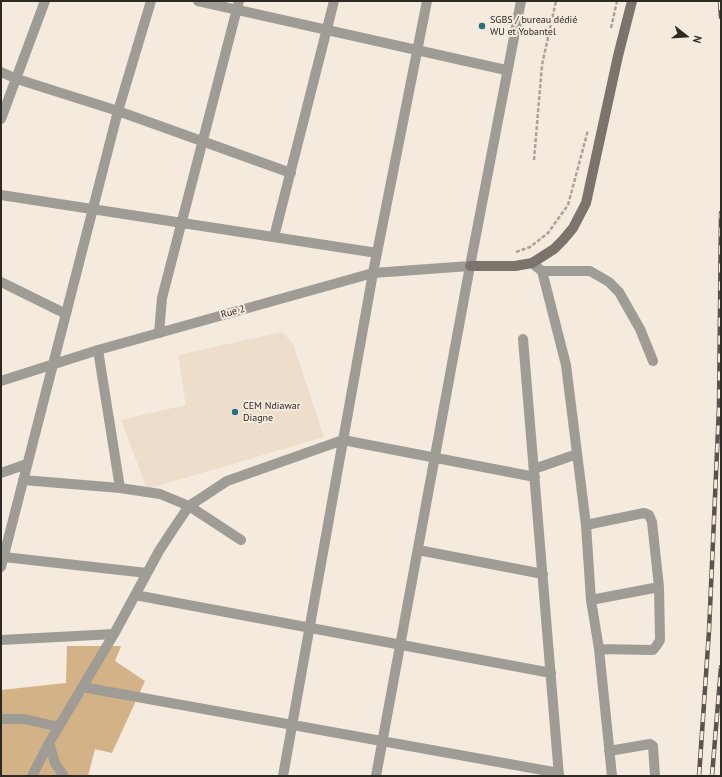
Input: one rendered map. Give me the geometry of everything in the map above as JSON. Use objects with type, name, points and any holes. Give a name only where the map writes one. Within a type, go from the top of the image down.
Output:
[{"type":"main road","points":[[470,266],[515,266],[532,263],[554,249],[573,228],[586,203],[618,56],[632,1]]},
{"type":"street","points":[[1,118],[17,79],[45,1]]},
{"type":"street","points":[[147,573],[2,560],[118,111],[151,1]]},
{"type":"street","points":[[198,1],[238,5],[327,30],[506,70]]},
{"type":"street","points":[[274,237],[334,1]]},
{"type":"street","points":[[283,776],[373,272],[427,1]]},
{"type":"street","points":[[376,776],[506,70],[521,1]]},
{"type":"street","points":[[159,333],[162,298],[204,142],[238,5]]},
{"type":"street","points":[[1,72],[17,79],[118,111],[291,174]]},
{"type":"street","points":[[1,194],[378,253]]},
{"type":"street","points":[[532,263],[542,271],[566,365],[586,525],[591,600],[599,649],[612,776]]},
{"type":"street","name":"Rue 2","points":[[1,381],[98,350],[373,272],[470,266]]},
{"type":"street","points":[[542,271],[590,271],[609,282],[619,292],[640,329],[654,361]]},
{"type":"street","points":[[1,282],[66,314]]},
{"type":"street","points":[[82,687],[382,741],[559,775],[523,339]]},
{"type":"street","points":[[98,350],[120,488]]},
{"type":"street","points":[[32,776],[49,743],[114,634],[159,551],[189,506],[227,481],[343,440],[434,458],[535,473],[577,454]]},
{"type":"street","points":[[1,473],[27,464]]},
{"type":"street","points":[[23,480],[120,488],[160,494],[189,506],[241,540]]},
{"type":"street","points":[[586,525],[644,513],[649,515],[652,522],[659,587],[660,640],[653,650],[599,649]]},
{"type":"street","points":[[418,550],[543,574]]},
{"type":"street","points":[[591,600],[659,587]]},
{"type":"street","points":[[135,594],[551,673]]},
{"type":"street","points":[[1,640],[114,634]]},
{"type":"street","points":[[1,719],[24,719],[59,727]]},
{"type":"street","points":[[49,743],[54,763],[64,776]]},
{"type":"street","points":[[609,751],[650,744],[653,746],[655,776]]},
{"type":"path","points":[[534,160],[542,65],[556,1]]},
{"type":"path","points":[[610,32],[617,1]]},
{"type":"path","points":[[510,255],[530,247],[548,233],[568,205],[590,123]]},
{"type":"shaded area","name":"CEM Ndiawar Diagne","points":[[282,332],[293,344],[324,437],[147,489],[121,420],[186,405],[178,355]]},
{"type":"shaded area","points":[[67,646],[121,646],[115,661],[145,681],[112,753],[95,749],[88,776],[1,776],[1,690],[66,683]]},
{"type":"railway","points":[[720,1],[721,17]]},
{"type":"railway","points":[[699,776],[709,631],[719,407],[721,213]]},
{"type":"railway","points":[[712,776],[721,667]]},
{"type":"place","name":"SGBS / bureau dédié WU et Yobantel","points":[[482,26]]},
{"type":"place","name":"CEM Ndiawar Diagne","points":[[235,412]]}]
